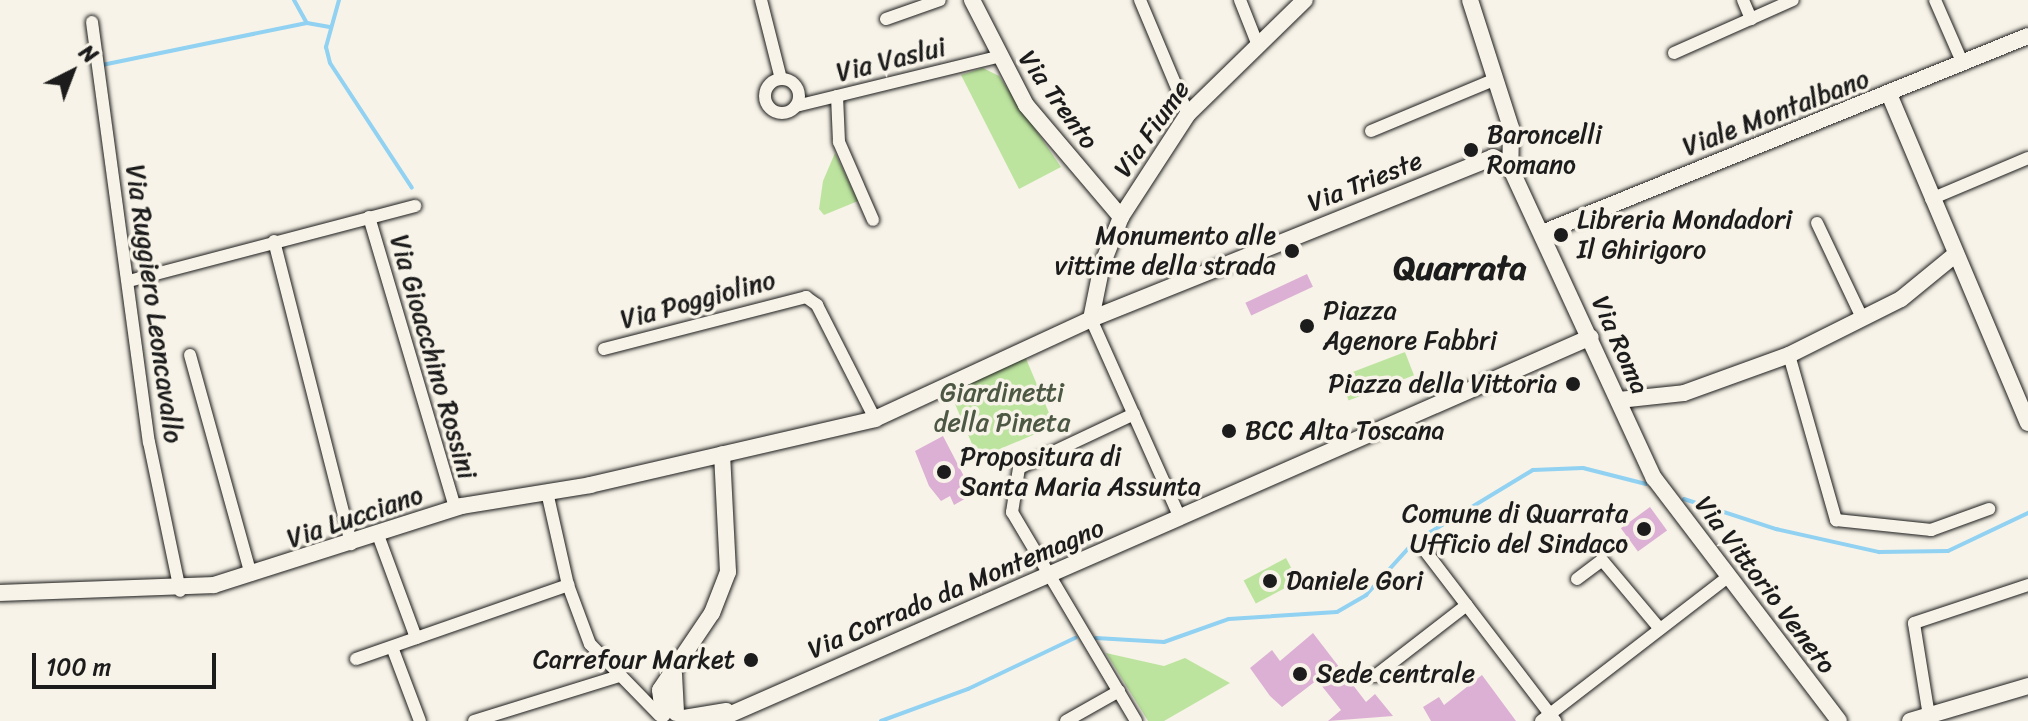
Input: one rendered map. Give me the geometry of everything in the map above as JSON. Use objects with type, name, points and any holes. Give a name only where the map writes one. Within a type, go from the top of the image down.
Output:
[{"type":"street","points":[[761,0],[781,79],[796,87],[796,106],[781,113],[768,106],[767,87],[781,79]]},
{"type":"street","points":[[886,19],[940,0]]},
{"type":"street","name":"Via Trento","points":[[972,0],[997,57],[1049,138],[1121,217]]},
{"type":"street","points":[[1140,0],[1188,114]]},
{"type":"street","points":[[1240,0],[1257,43]]},
{"type":"street","name":"Via Fiume","points":[[1091,319],[1102,265],[1121,217],[1188,114],[1257,43],[1305,0]]},
{"type":"street","points":[[1470,0],[1513,135],[1510,167],[1542,233]]},
{"type":"street","points":[[1743,0],[1751,19]]},
{"type":"street","points":[[1674,53],[1793,0]]},
{"type":"street","points":[[1935,0],[1963,64]]},
{"type":"street","name":"Via Ruggiero Leoncavallo","points":[[92,22],[149,442],[180,591]]},
{"type":"street","name":"Viale Montalbano","points":[[1542,233],[2028,36]]},
{"type":"street","name":"Via Vaslui","points":[[796,106],[997,57]]},
{"type":"street","points":[[1371,131],[1496,79]]},
{"type":"street","points":[[1889,94],[2028,423]]},
{"type":"street","points":[[837,96],[839,142],[873,220]]},
{"type":"street","name":"Via Trieste","points":[[722,454],[875,419],[1091,319],[1481,159],[1497,157],[1510,167]]},
{"type":"street","points":[[1931,199],[2028,158]]},
{"type":"street","points":[[129,281],[415,206]]},
{"type":"street","name":"Via Gioacchino Rossini","points":[[369,217],[455,508]]},
{"type":"street","points":[[1817,223],[1863,320]]},
{"type":"street","name":"Via Roma","points":[[1542,233],[1654,478]]},
{"type":"street","points":[[274,241],[351,544]]},
{"type":"street","points":[[1619,400],[1684,393],[1789,355],[1863,320],[1956,254]]},
{"type":"street","name":"Via Poggiolino","points":[[604,349],[806,297],[817,305],[875,419]]},
{"type":"street","points":[[1091,319],[1180,518]]},
{"type":"street","name":"Via Corrado da Montemagno","points":[[715,721],[1591,337]]},
{"type":"street","points":[[190,355],[251,575]]},
{"type":"street","points":[[1789,355],[1836,520],[1931,530],[1989,509]]},
{"type":"street","points":[[1134,414],[1019,468],[1012,512],[1046,578],[1136,721]]},
{"type":"street","points":[[671,717],[670,688],[675,672],[712,613],[728,572],[722,454]]},
{"type":"street","name":"Via Lucciano","points":[[0,593],[180,591],[251,575],[455,508],[547,492],[722,454]]},
{"type":"street","name":"Via Vittorio Veneto","points":[[1654,478],[1727,578],[1839,721]]},
{"type":"street","points":[[547,492],[568,585],[590,644],[619,676],[671,717]]},
{"type":"street","points":[[378,535],[416,638]]},
{"type":"street","points":[[1426,552],[1549,719],[1727,578]]},
{"type":"street","points":[[1577,579],[1602,560],[1660,629]]},
{"type":"street","points":[[356,659],[568,585]]},
{"type":"street","points":[[1929,716],[1914,623],[2028,585]]},
{"type":"street","points":[[1375,676],[1467,605]]},
{"type":"street","points":[[392,647],[420,721]]},
{"type":"street","points":[[474,721],[619,676]]},
{"type":"street","points":[[1910,721],[2028,686]]},
{"type":"street","points":[[1066,721],[1119,691]]},
{"type":"street","name":"Via Corrado da Montemagno","points":[[671,717],[735,710]]},
{"type":"green space","points":[[983,68],[999,76],[1061,167],[1019,189],[961,75]]},
{"type":"green space","points":[[835,153],[858,201],[824,215],[819,209],[823,181]]},
{"type":"green space","points":[[1405,352],[1414,375],[1349,400],[1340,377]]},
{"type":"green space","name":"Giardinetti della Pineta","points":[[1024,354],[1054,426],[978,458],[948,386]]},
{"type":"green space","name":"Daniele Gori","points":[[1286,558],[1298,581],[1256,603],[1244,581]]},
{"type":"green space","points":[[1106,653],[1164,666],[1185,658],[1230,683],[1164,721],[1148,721]]},
{"type":"building","points":[[1307,274],[1313,287],[1251,315],[1245,303]]},
{"type":"building","name":"Propositura di Santa Maria Assunta","points":[[943,436],[969,486],[968,497],[954,505],[950,496],[941,501],[929,486],[915,451]]},
{"type":"building","name":"Comune di Quarrata Ufficio del Sindaco","points":[[1650,507],[1667,530],[1638,552],[1621,528]]},
{"type":"building","name":"Sede centrale","points":[[1313,633],[1366,702],[1375,694],[1393,716],[1328,721],[1341,710],[1317,680],[1282,707],[1270,696],[1250,668],[1272,650],[1280,661]]},
{"type":"building","points":[[1482,675],[1516,721],[1431,721],[1423,707],[1439,697],[1444,705]]},
{"type":"waterway","points":[[294,0],[307,23]]},
{"type":"waterway","points":[[339,0],[326,47],[330,63],[412,188]]},
{"type":"waterway","points":[[102,65],[307,23],[330,27]]},
{"type":"waterway","points":[[1096,638],[1164,642],[1229,619],[1337,612],[1366,595],[1414,542],[1533,470],[1583,468],[1646,484]]},
{"type":"waterway","points":[[1684,499],[1776,529],[1879,552],[1948,551],[2028,513]]},
{"type":"waterway","points":[[881,721],[968,689],[1075,638]]},
{"type":"place","name":"Baroncelli Romano","points":[[1471,150]]},
{"type":"place","name":"Libreria Mondadori Il Ghirigoro","points":[[1561,235]]},
{"type":"place","name":"Monumento alle vittime della strada","points":[[1292,251]]},
{"type":"place","name":"Piazza Agenore Fabbri","points":[[1307,326]]},
{"type":"place","name":"Piazza della Vittoria","points":[[1573,384]]},
{"type":"place","name":"BCC Alta Toscana","points":[[1229,431]]},
{"type":"place","name":"Propositura di Santa Maria Assunta","points":[[944,472]]},
{"type":"place","name":"Comune di Quarrata Ufficio del Sindaco","points":[[1644,529]]},
{"type":"place","name":"Daniele Gori","points":[[1270,581]]},
{"type":"place","name":"Carrefour Market","points":[[751,660]]},
{"type":"place","name":"Sede centrale","points":[[1300,674]]},
{"type":"district","name":"Quarrata","points":[[1460,269]]}]
